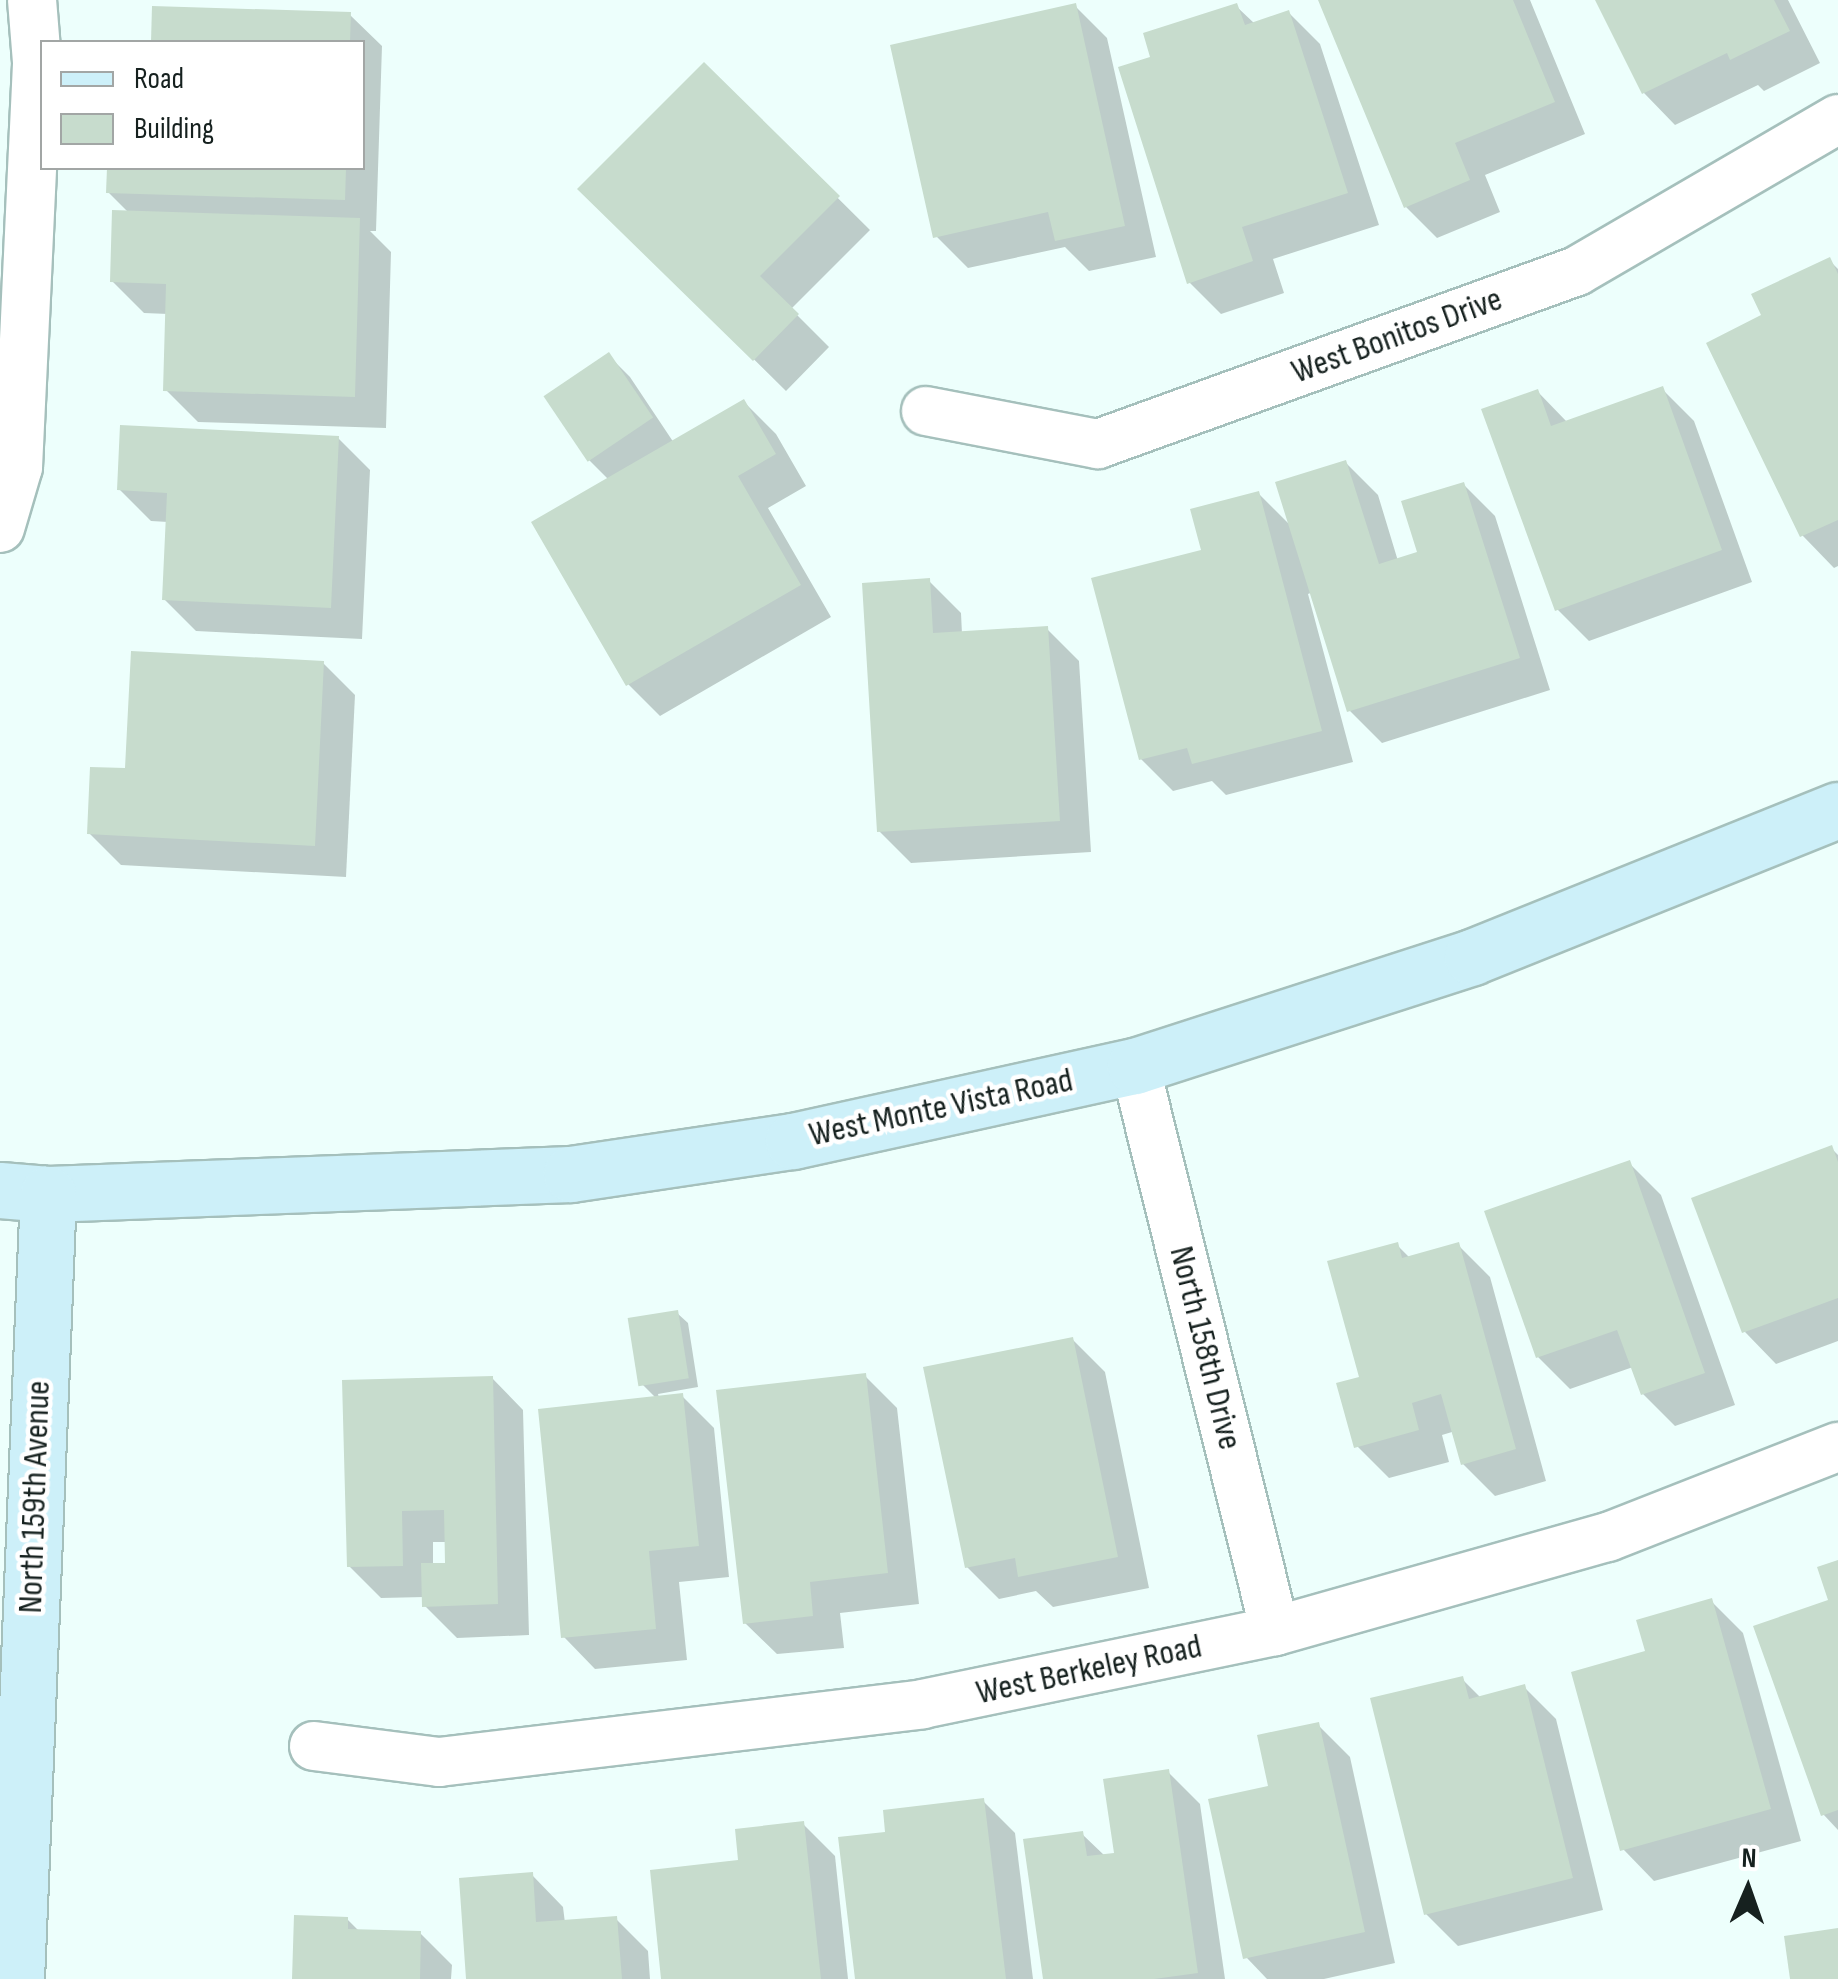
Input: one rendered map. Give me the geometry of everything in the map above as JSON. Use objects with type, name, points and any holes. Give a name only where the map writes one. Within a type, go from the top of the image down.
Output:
[{"type":"street","points":[[0,528],[18,467],[36,62],[32,0]]},
{"type":"street","name":"West Bonitos Drive","points":[[926,411],[1098,444],[1577,271],[1838,119]]},
{"type":"street","name":"West Monte Vista Road","points":[[24,1192],[571,1174],[793,1141],[1134,1066],[1472,957],[1838,810]]},
{"type":"street","name":"North 158th Drive","points":[[1134,1066],[1275,1630]]},
{"type":"street","name":"North 159th Avenue","points":[[16,1979],[24,1192]]},
{"type":"street","name":"West Berkeley Road","points":[[314,1746],[439,1762],[923,1704],[1275,1630],[1608,1537],[1838,1447]]},
{"type":"building","points":[[1318,0],[1513,0],[1555,102],[1455,143],[1470,180],[1404,208]]},
{"type":"building","points":[[1595,0],[1774,0],[1790,31],[1730,60],[1727,53],[1642,94]]},
{"type":"building","points":[[1076,3],[1125,226],[1055,241],[1048,212],[933,238],[890,45]]},
{"type":"building","points":[[1237,3],[1245,25],[1289,10],[1348,193],[1242,227],[1253,261],[1187,284],[1118,67],[1150,57],[1143,33]]},
{"type":"building","points":[[152,6],[351,12],[350,40],[151,40]]},
{"type":"building","points":[[704,62],[840,196],[760,276],[799,314],[753,361],[577,189]]},
{"type":"building","points":[[107,170],[346,170],[345,200],[106,193]]},
{"type":"building","points":[[112,210],[360,218],[355,397],[163,391],[166,284],[110,282]]},
{"type":"building","points":[[1830,257],[1838,274],[1838,520],[1800,537],[1706,343],[1761,315],[1751,294]]},
{"type":"building","points":[[609,352],[653,417],[588,462],[544,396]]},
{"type":"building","points":[[1663,386],[1722,550],[1555,611],[1481,409],[1538,389],[1551,426]]},
{"type":"building","points":[[744,399],[776,454],[738,476],[801,585],[626,686],[531,522]]},
{"type":"building","points":[[120,425],[339,436],[331,608],[162,600],[167,493],[117,490]]},
{"type":"building","points":[[1346,460],[1379,564],[1417,552],[1401,501],[1464,482],[1520,658],[1347,712],[1275,482]]},
{"type":"building","points":[[1259,491],[1322,731],[1192,764],[1187,748],[1139,760],[1091,578],[1201,550],[1190,509]]},
{"type":"building","points":[[930,578],[933,633],[1048,626],[1060,821],[877,832],[862,583]]},
{"type":"building","points":[[131,651],[324,661],[315,846],[87,834],[90,767],[125,768]]},
{"type":"building","points":[[1832,1145],[1838,1162],[1838,1298],[1742,1333],[1691,1198]]},
{"type":"building","points":[[1630,1160],[1705,1373],[1641,1395],[1617,1330],[1536,1358],[1484,1211]]},
{"type":"building","points":[[1398,1242],[1402,1258],[1459,1242],[1516,1449],[1461,1465],[1441,1394],[1412,1403],[1419,1430],[1354,1448],[1336,1383],[1359,1377],[1327,1261]]},
{"type":"building","points":[[678,1310],[689,1378],[638,1386],[628,1318]]},
{"type":"building","points":[[1073,1337],[1118,1557],[1018,1577],[1015,1558],[965,1568],[923,1367]]},
{"type":"building","points":[[866,1373],[888,1573],[810,1582],[813,1616],[743,1624],[716,1390]]},
{"type":"building","points":[[493,1376],[498,1604],[422,1607],[421,1563],[445,1563],[444,1510],[402,1511],[403,1566],[347,1567],[342,1380]]},
{"type":"building","points":[[683,1393],[699,1546],[649,1551],[656,1629],[561,1638],[538,1409]]},
{"type":"building","points":[[1838,1560],[1838,1810],[1821,1816],[1753,1626],[1828,1600],[1817,1567]]},
{"type":"building","points":[[1712,1598],[1771,1809],[1620,1851],[1571,1672],[1645,1651],[1636,1620]]},
{"type":"building","points":[[1463,1676],[1469,1699],[1525,1684],[1573,1878],[1424,1915],[1370,1698]]},
{"type":"building","points":[[1319,1722],[1365,1932],[1243,1959],[1208,1799],[1268,1786],[1257,1735]]},
{"type":"building","points":[[1169,1769],[1198,1973],[1154,1979],[1043,1979],[1023,1839],[1083,1831],[1087,1856],[1114,1853],[1103,1779]]},
{"type":"building","points":[[984,1798],[1006,1979],[855,1979],[838,1837],[885,1832],[883,1810]]},
{"type":"building","points":[[804,1821],[821,1979],[661,1979],[650,1870],[738,1860],[735,1829]]},
{"type":"building","points":[[533,1872],[536,1922],[617,1916],[622,1979],[466,1979],[459,1878]]},
{"type":"building","points":[[294,1915],[348,1917],[348,1929],[421,1931],[420,1979],[292,1979]]},
{"type":"building","points":[[1838,1928],[1838,1979],[1790,1979],[1784,1936]]}]
